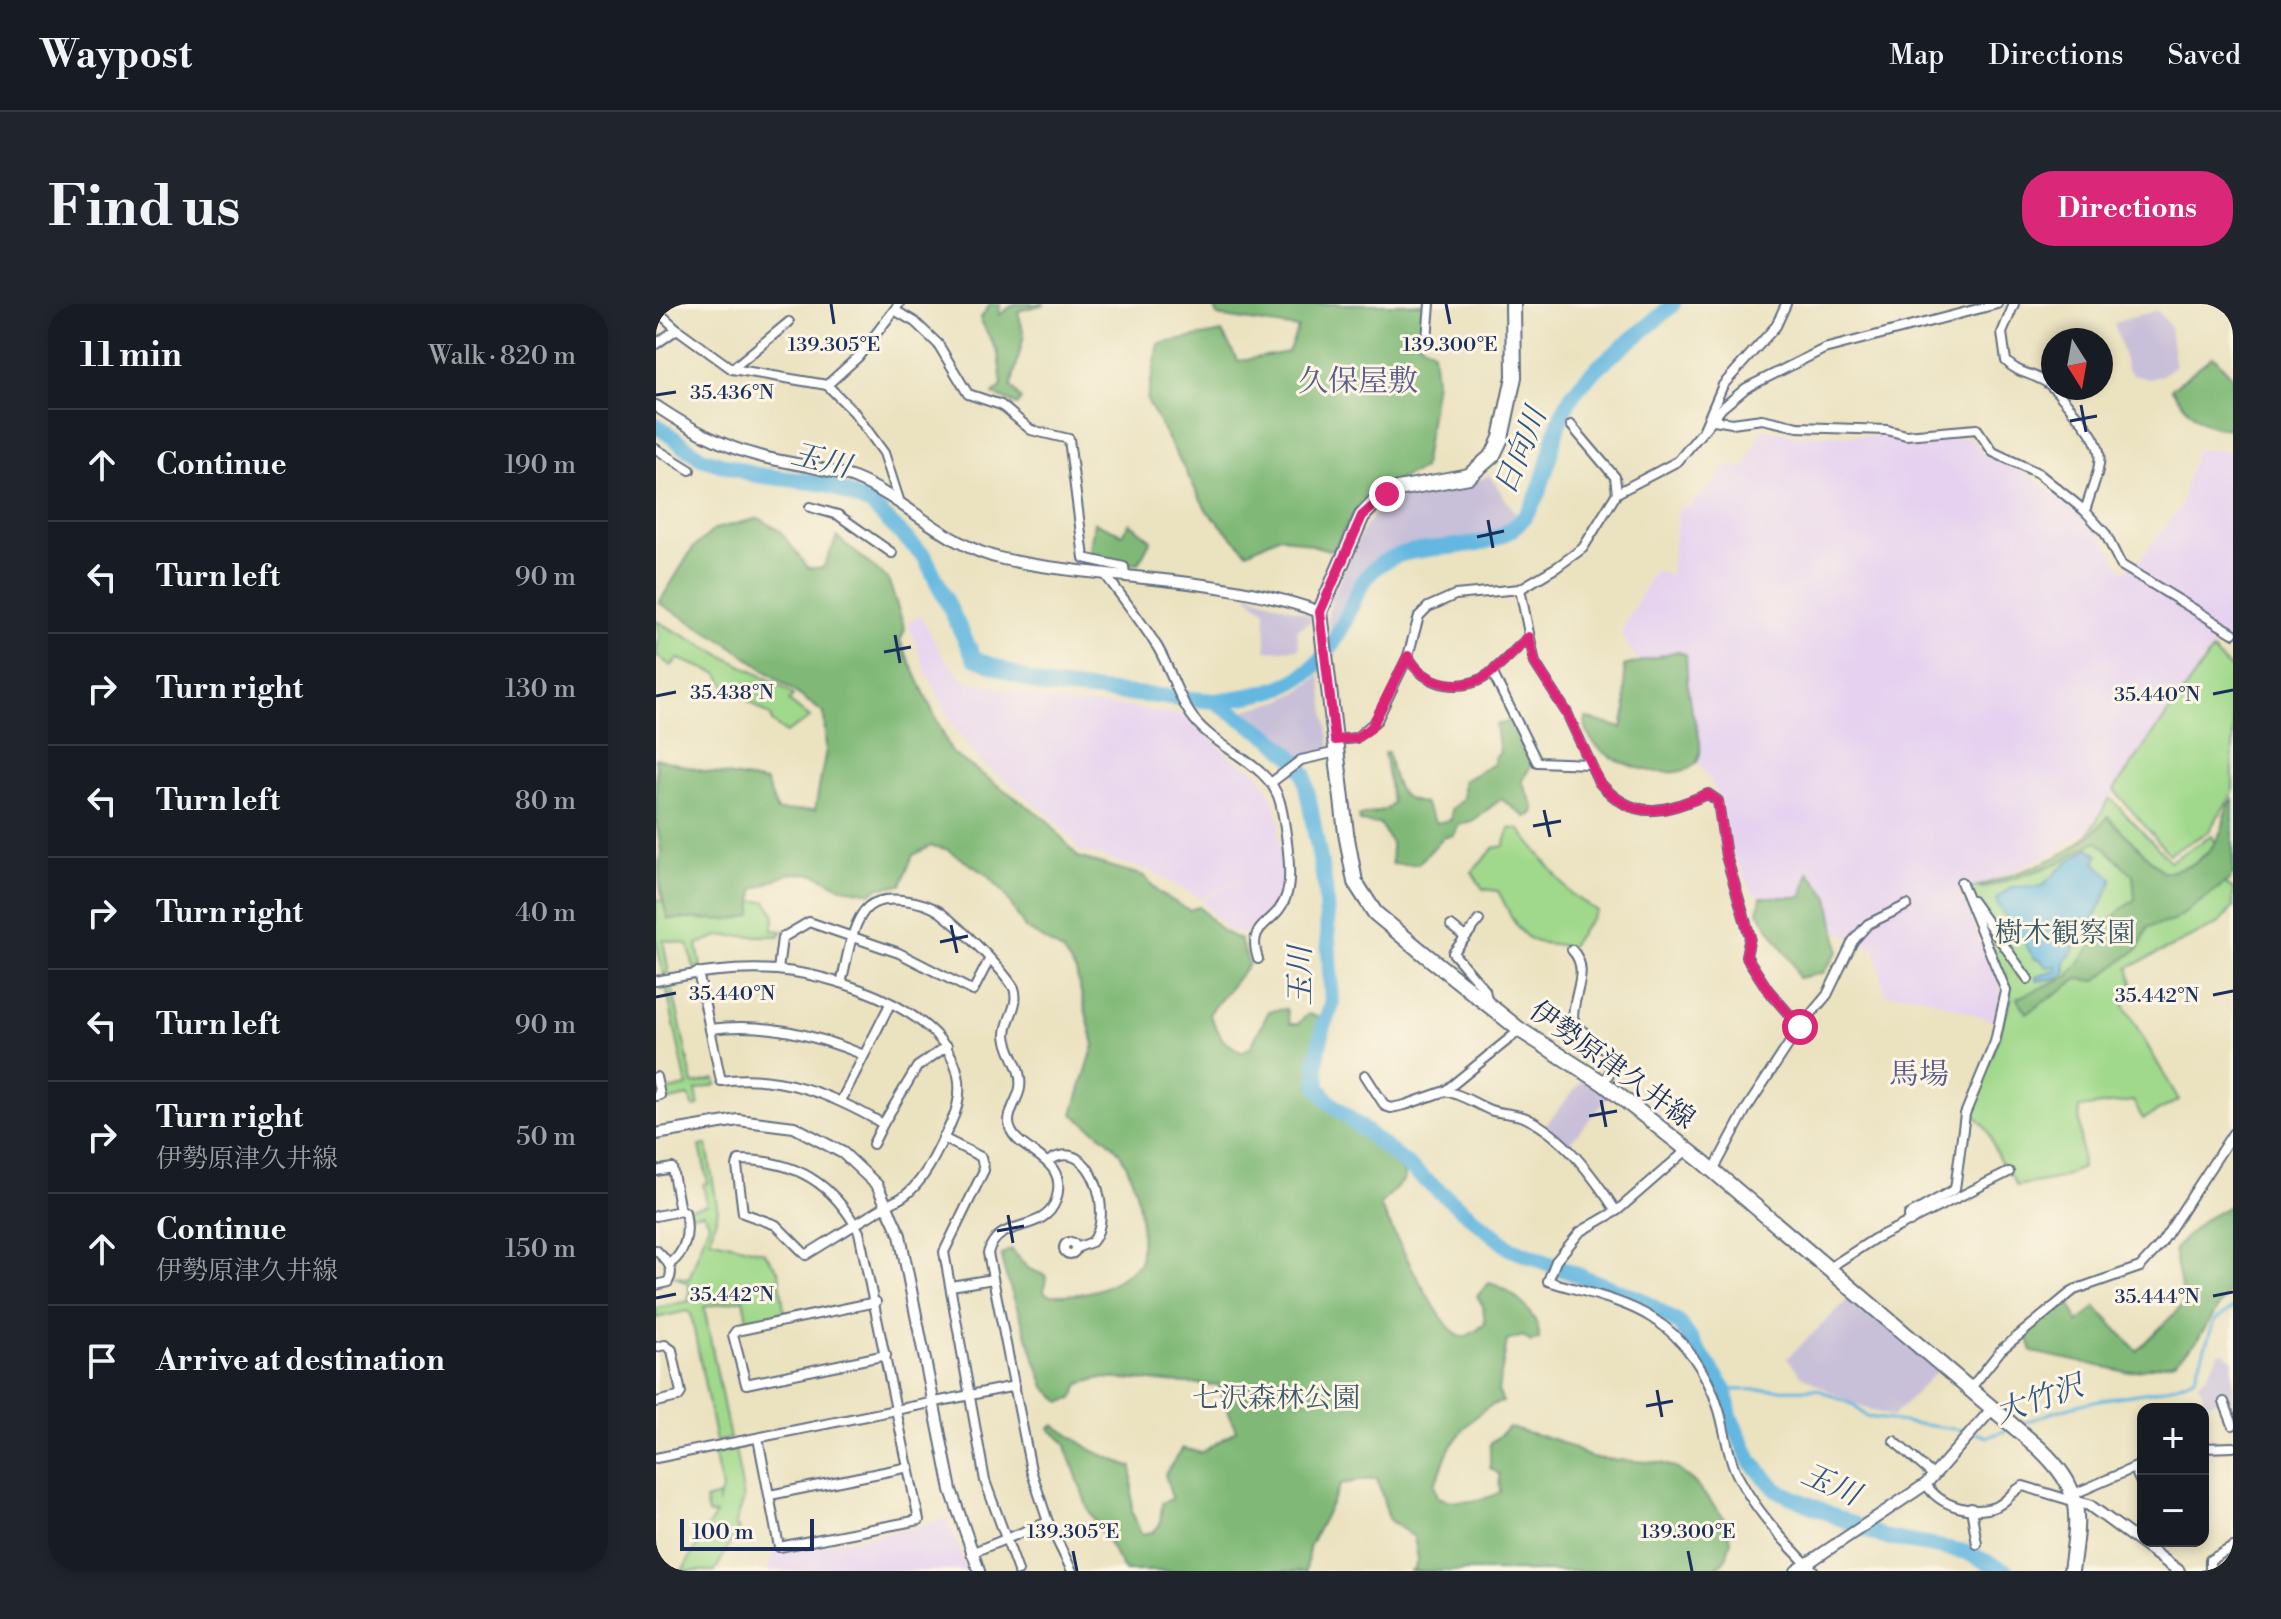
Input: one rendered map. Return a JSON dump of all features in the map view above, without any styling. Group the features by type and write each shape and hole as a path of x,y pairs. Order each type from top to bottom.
{"main road":[{"path":"1320,612 1368,509 1398,489 1469,476 1493,455 1501,438 1514,377 1513,304"},
{"name":"伊勢原津久井線","path":"1320,612 1350,859 1364,900 1375,913 1488,1006 1603,1083 1713,1171 2053,1461 2075,1498"},
{"path":"2071,1571 2078,1524 2075,1498"}],"street":[{"path":"1427,339 1430,304"},
{"path":"1704,433 1707,417 1723,385 1776,326 1786,304"},
{"path":"1273,780 1301,760 1356,738 1371,728 1408,656 1419,616 1438,601 1480,590 1520,589 1583,548 1617,493 1678,461 1746,388 1824,349 1997,304"},
{"path":"2014,304 2002,333 2006,361 2022,374 2050,385 2099,443 2099,463 2085,511"},
{"path":"827,385 858,357 898,307 938,344 968,394 1001,405 1031,430 1069,439 1084,558 1124,567 1125,574"},
{"path":"656,310 732,369 827,385 854,412 884,453 900,507"},
{"path":"732,369 789,322"},
{"path":"656,344 677,329"},
{"path":"656,406 714,440 762,457 851,477 985,554 1245,589 1320,612"},
{"path":"1714,420 1732,423 1762,419 1798,427 1887,430 1906,435 1977,429 1993,452 2038,473 2085,511 2105,533 2121,565 2233,633"},
{"path":"1571,425 1615,477 1617,493"},
{"path":"656,449 690,470"},
{"path":"810,507 838,515 892,553"},
{"path":"1104,572 1158,647 1191,715 1222,746 1273,780 1280,801 1289,878 1279,913 1254,934 1252,942 1258,959"},
{"path":"1520,589 1535,663 1567,713 1590,764 1607,791 1629,807 1668,810 1708,794 1718,801 1726,856 1750,937 1746,956 1768,990 1800,1027"},
{"path":"1408,656 1416,672 1446,686 1478,680 1492,672 1529,637"},
{"path":"1492,672 1537,762 1590,764"},
{"path":"1961,882 2028,979"},
{"path":"1910,1222 1909,1215 1955,1189 1965,1114 1982,1079 2005,1006 2002,978 1975,923 1967,894"},
{"path":"841,983 862,914 874,903 923,904 941,913 989,960 1016,993 1006,1035 1020,1080 1010,1117 1012,1132 1020,1143 1049,1161 1058,1191 1055,1204 1042,1219 1006,1229 994,1239 988,1253 1031,1470 1048,1522 1072,1571"},
{"path":"1713,1171 1745,1111 1800,1027 1816,1012 1843,957 1862,930 1907,905"},
{"path":"1479,920 1455,949 1454,958 1485,990 1488,1006"},
{"path":"778,970 782,938 803,922 899,953 973,991 989,960"},
{"path":"1451,926 1465,937"},
{"path":"1572,950 1581,959 1583,968 1573,1018 1616,1063 1603,1083"},
{"path":"656,981 698,972 778,970 841,983 927,1024 947,1046 959,1083 955,1115 920,1181 903,1198 888,1205 855,1225 806,1255 776,1225 743,1213 737,1166 739,1160 782,1164 809,1175 829,1188 855,1225 866,1250 919,1520 779,1547 758,1438"},
{"path":"698,972 721,1081 763,1079 798,1085 841,1101 883,1124"},
{"path":"841,1101 890,1004"},
{"path":"710,1029 752,1026 799,1032 864,1055"},
{"path":"1365,1075 1385,1106 1391,1108 1445,1091 1520,1030"},
{"path":"873,1144 917,1067 947,1046"},
{"path":"656,1077 660,1095 656,1096"},
{"path":"1445,1091 1469,1096 1488,1109 1524,1117 1541,1127 1592,1174 1616,1211"},
{"path":"656,1134 738,1120 794,1127 824,1140 860,1166 888,1205 900,1235 951,1490 979,1571"},
{"path":"1970,1389 2001,1350 2074,1290 2140,1267 2160,1245 2184,1202 2233,1134"},
{"path":"943,1138 981,1157 984,1170 945,1247 985,1481 1004,1540 1018,1571"},
{"path":"1687,1150 1616,1211 1580,1232 1556,1261 1548,1281 1625,1305 1652,1317 1682,1342 1716,1400 1734,1468 1755,1503 1810,1567"},
{"path":"1049,1161 1065,1155 1078,1158 1088,1165 1103,1221 1092,1242 1076,1248 1072,1242 1061,1243"},
{"path":"656,1171 673,1168 680,1211"},
{"path":"1829,1268 1857,1249 2009,1172"},
{"path":"656,1216 685,1212 689,1232 678,1257 670,1264 668,1282 656,1285"},
{"path":"656,1250 670,1264"},
{"path":"951,1286 993,1279"},
{"path":"876,1302 736,1331 733,1335 746,1384 886,1355"},
{"path":"656,1347 665,1345 672,1350 681,1393 678,1397 656,1402"},
{"path":"656,1458 1015,1386"},
{"path":"2224,1402 2233,1425"},
{"path":"1796,1571 1810,1567 1848,1535 1930,1480 1992,1409"},
{"path":"1894,1441 1930,1480 1940,1501 1971,1508 1999,1505 2023,1486 2075,1498 2179,1571"},
{"path":"2209,1448 2233,1447"},
{"path":"770,1495 909,1467"},
{"path":"2075,1498 2137,1467"},
{"path":"1971,1508 1977,1544"},
{"path":"971,1553 1048,1522"},
{"path":"2211,1569 2233,1547"}],"shaded area":[{"path":"2157,310 2170,326 2175,365 2162,375 2149,379 2133,375 2127,368 2114,323"},
{"path":"1762,428 1793,435 1887,436 1907,443 1971,437 1982,454 2030,475 2062,501 2087,515 2123,571 2136,565 2180,507 2196,449 2233,451 2233,644 2216,642 2095,822 2059,851 1956,896 1968,904 1972,922 1997,975 2001,994 1993,1021 1918,995 1885,994 1875,948 1753,893 1733,853 1721,800 1621,633 1654,570 1670,575 1679,508 1689,506 1708,490 1727,465 1745,469"},
{"path":"1489,475 1516,514 1507,524 1486,537 1402,552 1381,560 1359,585 1339,632 1330,637 1328,615 1333,596 1365,526 1383,504 1412,494 1458,491"},
{"path":"1245,593 1309,615 1311,621 1297,630 1299,649 1266,651 1265,611"},
{"path":"921,615 940,652 963,679 1058,703 1120,706 1184,716 1234,760 1258,772 1272,796 1280,823 1277,845 1280,837 1283,898 1276,914 1243,934 1224,928 1202,901 1251,875 1201,899 1149,870 1080,851 1054,819 981,762 955,728 926,672 908,622"},
{"path":"1320,675 1330,748 1297,760 1283,744 1241,715 1242,711 1280,701 1302,690"},
{"path":"1585,1077 1610,1095 1566,1147 1544,1127"},
{"path":"1852,1296 1938,1370 1892,1417 1853,1404 1802,1376 1787,1358"},
{"path":"2224,1352 2233,1360 2233,1416 2223,1399 2208,1403 2198,1383 2207,1375 2219,1353"},
{"path":"947,1518 967,1571 767,1571 774,1553 921,1527"}],"green space":[{"path":"990,304 1000,304 999,315 1015,304 1045,304 1018,311 1024,335 1011,387 1021,399 1017,405 993,394 1002,386 998,353 980,319"},
{"path":"1214,304 1424,304 1420,343 1433,351 1436,381 1423,469 1377,490 1367,498 1351,518 1333,551 1280,536 1247,552 1207,511 1147,400 1159,344 1222,332 1238,361 1288,352 1298,328 1218,316"},
{"path":"2213,356 2233,378 2233,428 2213,426 2197,418 2171,389"},
{"name":"七沢森林公園","path":"759,518 780,531 808,568 823,568 837,537 888,579 905,629 900,641 952,753 1047,820 1078,857 1144,876 1159,893 1189,910 1199,907 1222,931 1240,940 1249,964 1209,1014 1223,1040 1241,1052 1250,1048 1269,1011 1286,1009 1290,1024 1298,1024 1308,1014 1319,1017 1310,1086 1402,1170 1405,1179 1380,1205 1431,1301 1454,1332 1463,1337 1485,1324 1483,1306 1477,1296 1489,1283 1506,1290 1530,1312 1539,1339 1531,1342 1523,1336 1507,1341 1498,1391 1503,1402 1480,1413 1450,1448 1434,1484 1438,1497 1470,1501 1500,1492 1499,1474 1490,1468 1490,1444 1509,1427 1556,1440 1592,1458 1662,1463 1676,1468 1694,1482 1725,1519 1731,1541 1726,1558 1715,1571 1409,1571 1414,1569 1418,1559 1414,1537 1389,1520 1377,1478 1341,1484 1309,1547 1306,1571 1125,1571 1088,1509 1065,1443 1049,1428 1054,1425 1093,1451 1132,1467 1132,1512 1141,1534 1153,1532 1160,1525 1162,1503 1172,1499 1165,1474 1183,1448 1201,1453 1236,1430 1218,1385 1101,1378 1079,1384 1073,1399 1061,1402 1045,1387 1001,1255 1011,1249 1029,1269 1046,1276 1044,1292 1063,1295 1098,1290 1119,1280 1140,1263 1141,1250 1139,1207 1127,1166 1111,1143 1073,1114 1094,1045 1076,972 1062,951 1025,928 1004,893 987,875 946,849 931,846 913,855 901,885 879,887 872,893 842,888 815,874 791,873 754,889 752,914 745,917 668,919 659,876 661,851 656,821 656,758 703,771 766,782 777,811 815,810 826,750 824,713 730,645 659,603 693,548 715,529"},
{"path":"1094,522 1122,534 1130,523 1151,540 1138,564 1088,563"},
{"path":"656,621 781,686 793,695 789,701 810,718 786,733 772,722 771,716 725,685 719,674 678,659 671,666 656,655 659,635"},
{"path":"1677,651 1686,655 1689,698 1700,746 1698,760 1688,769 1653,771 1614,758 1598,747 1588,733 1586,718 1622,728 1626,709 1624,666"},
{"path":"2212,651 2233,671 2233,793 2208,832 2169,854 2114,790"},
{"path":"1512,721 1532,764 1522,781 1534,807 1533,814 1526,817 1501,799 1474,820 1459,825 1454,835 1443,838 1418,864 1392,864 1391,843 1380,824 1360,822 1359,816 1387,809 1392,803 1384,752 1388,752 1394,779 1401,793 1406,798 1424,803 1436,823 1451,820 1451,809 1463,799 1463,781 1494,764 1494,758 1500,753 1496,725"},
{"name":"樹木観察園","path":"2110,798 2170,861 2212,836 2225,860 2212,875 2233,889 2233,908 2218,924 2128,968 2134,990 2124,1005 2179,1100 2143,1119 2133,1101 2079,1108 2082,1168 2060,1178 2016,1186 1997,1156 1988,1132 1971,1113 2011,1000 2006,975 1979,925 1970,889 2061,855 2086,836"},
{"path":"2233,799 2233,874 2229,880 2174,921 2148,927 2139,948 2095,981 2078,979 2027,1013 2017,998 2069,976 2115,915 2135,899 2133,875 2097,841 2054,865 1980,887 2065,852 2095,831 2108,817 2163,872 2192,865 2206,854 2217,839"},
{"path":"1510,828 1520,830 1570,893 1597,911 1569,948 1530,939 1514,921 1498,891 1483,889 1472,872 1494,848 1504,846"},
{"path":"1809,872 1829,898 1839,950 1823,973 1798,978 1793,964 1758,912 1761,897 1802,897"},
{"path":"656,895 657,900 670,901 766,901 775,915 772,930 783,931 779,936 719,936 697,944 701,967 694,968 688,944 663,940 669,973 663,974 656,940"},
{"path":"666,986 672,986 693,1084 715,1079 716,1085 696,1090 699,1106 694,1107 688,1096 666,1101 663,1091 687,1086"},
{"path":"707,1145 718,1211 710,1239 764,1252 779,1272 785,1318 748,1324 743,1299 704,1307 730,1439 716,1442 691,1314 687,1311 656,1318 656,1308 689,1301 689,1284 674,1276 689,1279 709,1223 704,1213 690,1215 689,1209 707,1205 703,1184 708,1183 700,1146"},
{"path":"2233,1204 2233,1284 2196,1342 2175,1362 2127,1372 2032,1352 2027,1334 2069,1300 2078,1323 2096,1307 2137,1351 2184,1304 2174,1249 2202,1221"},
{"path":"735,1449 744,1499 735,1526 739,1528 715,1571 682,1571 716,1514 708,1514 705,1500 718,1496 718,1505 722,1489 714,1453"}],"water":[{"path":"2089,848 2098,855 2095,863 2112,878 2112,882 2094,920 2065,962 2066,973 2058,978 2037,981 2036,977 2056,971 2056,966 2046,967 2040,959 2035,959 1997,904 1997,898 2011,887 2042,886 2067,862"}],"waterway":[{"name":"日向川","path":"1215,701 1279,688 1310,670 1336,639 1360,588 1379,565 1412,552 1486,541 1517,525 1537,496 1558,425 1574,393 1596,369 1673,304"},
{"name":"玉川","path":"656,425 701,458 756,475 827,484 872,505 925,557 974,658 1043,686 1215,701 1273,739 1294,759 1304,774 1325,886 1332,1005 1323,1027 1316,1063 1318,1087 1329,1102 1511,1249 1642,1300 1680,1324 1725,1390 1730,1417 1751,1462 1778,1491 1883,1537 1966,1552 2006,1571"},
{"name":"大竹沢","path":"2021,1424 2077,1405 2164,1389 2195,1377 2214,1321 2233,1308"},
{"name":"大竹沢","path":"1725,1390 1817,1389 1853,1405 1867,1417 1969,1431"},
{"name":"大竹沢","path":"1976,1433 1988,1437 2010,1429"}],"district":[{"name":"久保屋敷","path":"1358,381"},
{"name":"馬場","path":"1919,1074"}],"route":[{"path":"1387,494 1362,516 1320,612 1335,740 1356,738 1371,728 1408,656 1416,672 1446,686 1478,680 1492,672 1529,637 1535,663 1567,713 1599,782 1618,801 1629,807 1651,811 1668,810 1708,794 1718,801 1726,856 1750,937 1745,948 1746,956 1768,990 1800,1027"}]}
